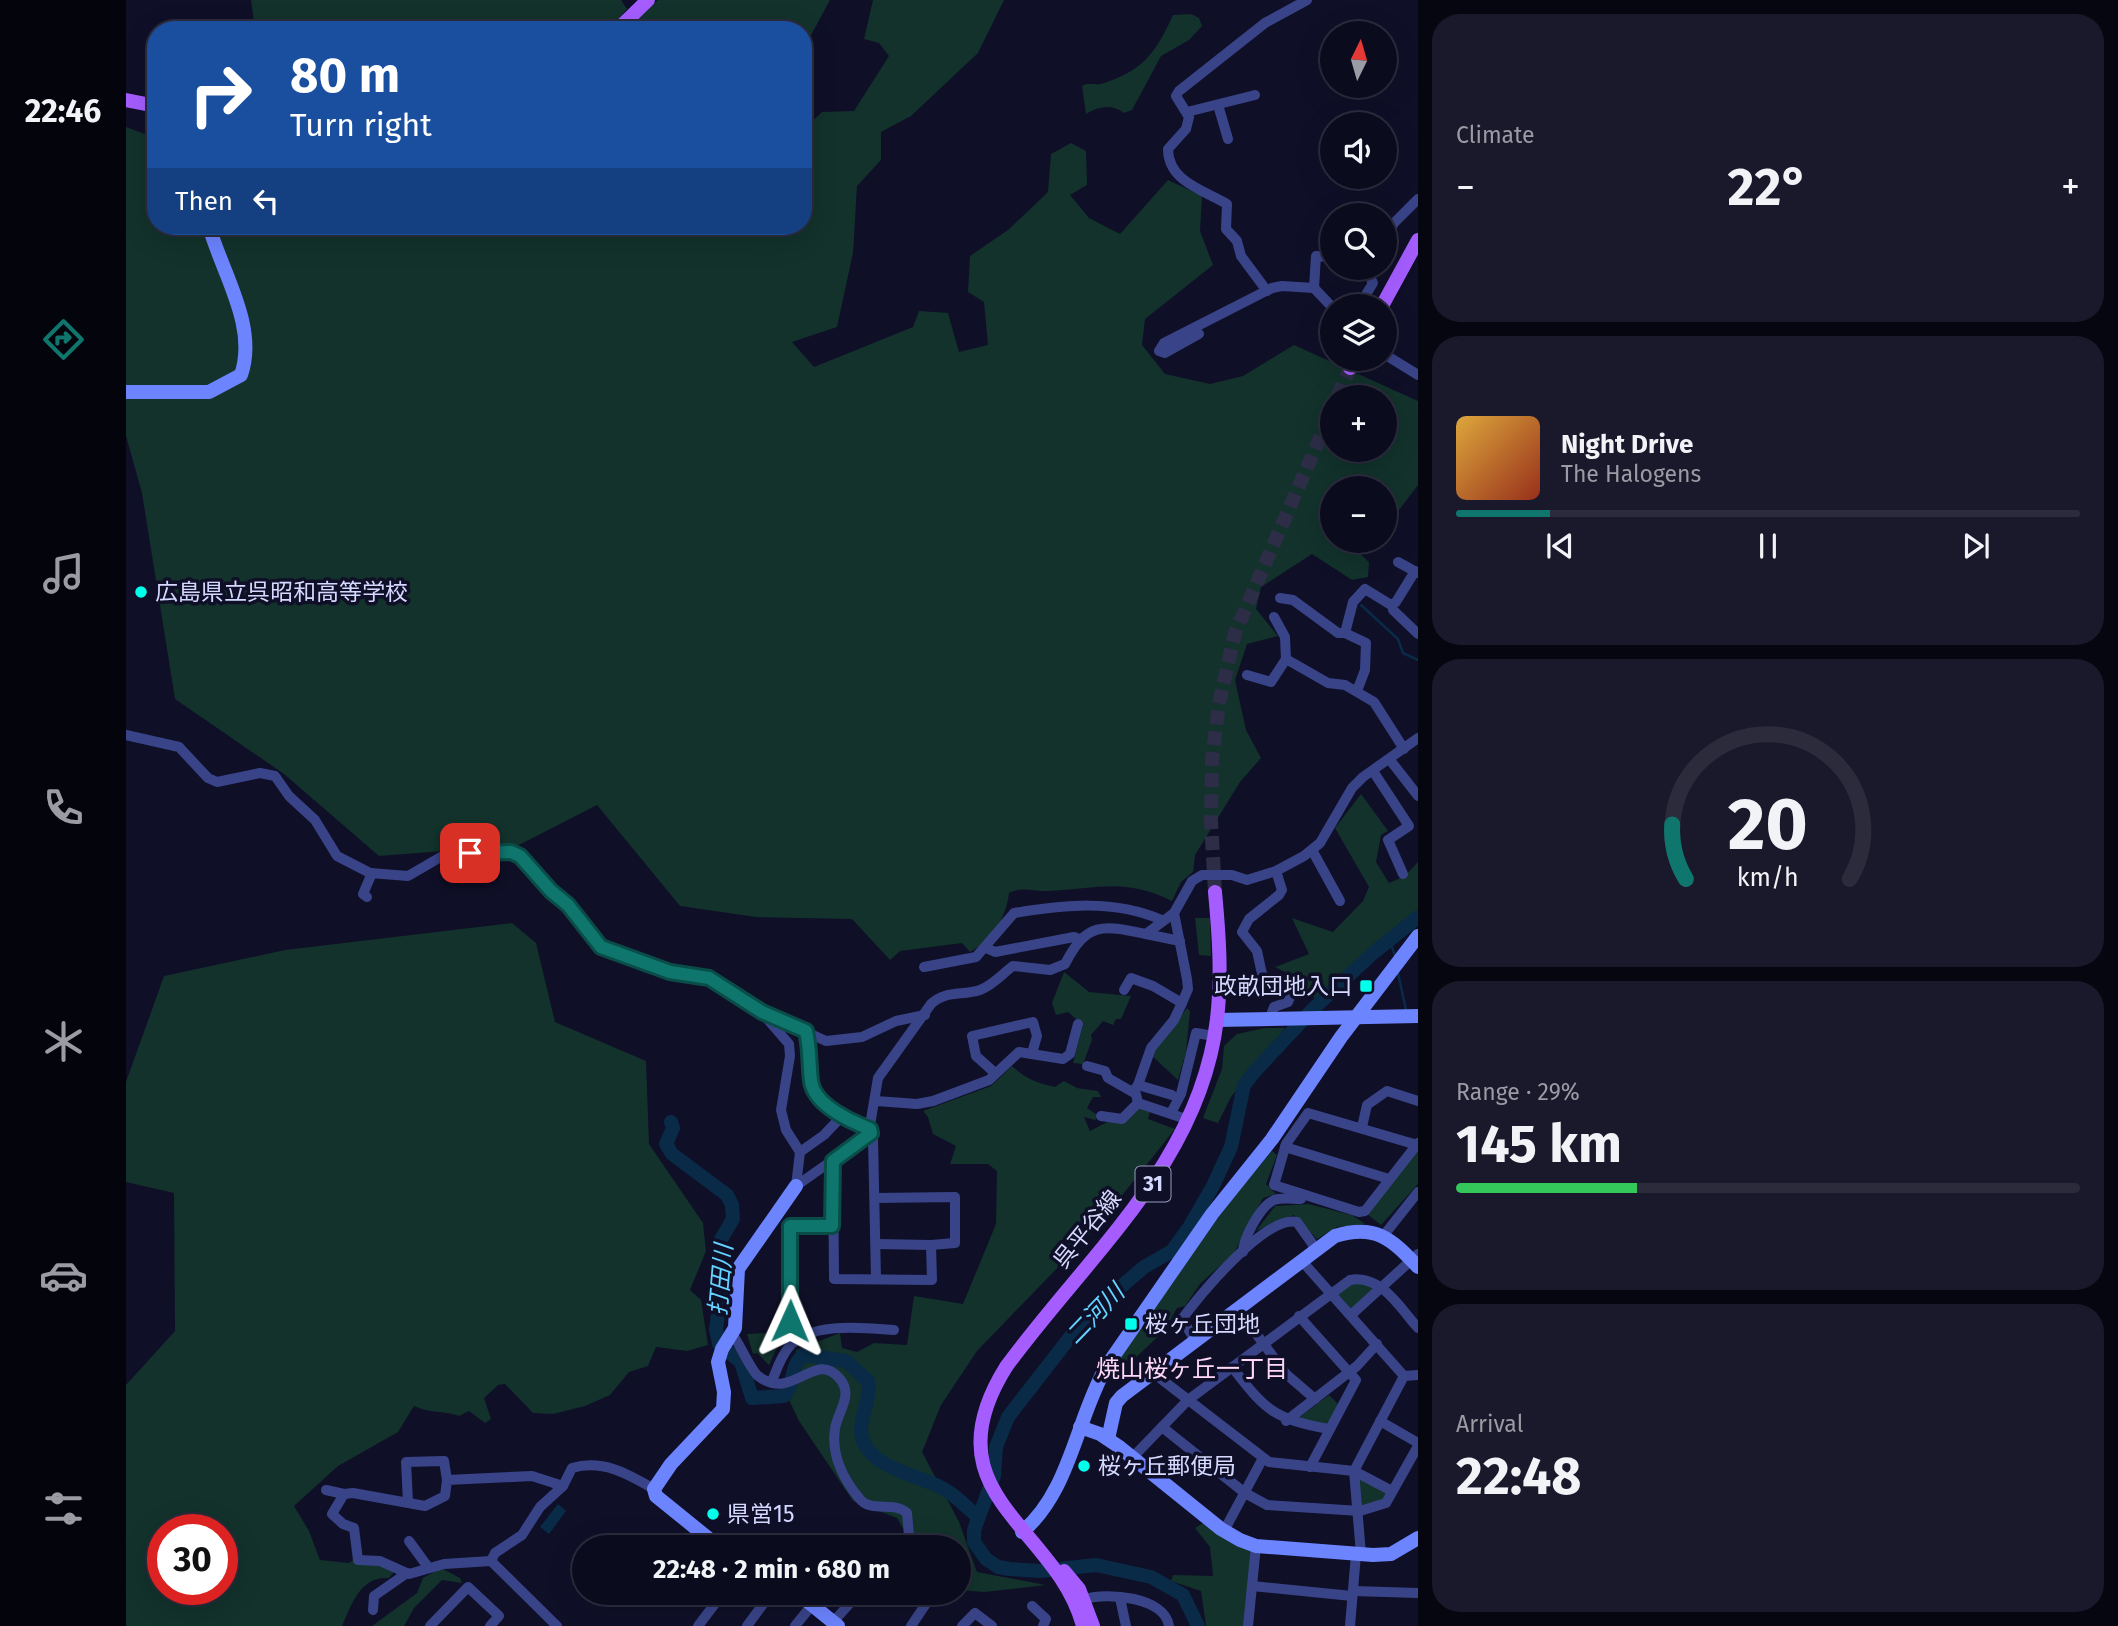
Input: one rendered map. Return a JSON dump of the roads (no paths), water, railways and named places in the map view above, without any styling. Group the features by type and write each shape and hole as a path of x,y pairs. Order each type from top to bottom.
{"main road":[{"path":"626,21 648,0"},
{"path":"126,100 147,104"},
{"path":"1388,294 1418,240"},
{"name":"呉平谷線","path":"1093,1626 1077,1592 1042,1550 1003,1510 984,1468 981,1433 988,1400 1006,1367 1147,1193 1170,1159 1189,1120 1217,1020 1220,948 1215,892"},
{"name":"呉平谷線","path":"1077,1592 1083,1626"}],"street":[{"path":"1267,291 1241,256 1237,241 1226,229 1227,204 1174,174 1168,163 1168,149 1186,129 1187,112 1176,96 1180,91 1265,23 1307,0"},
{"path":"1187,112 1255,95"},
{"path":"1218,105 1228,139"},
{"path":"1397,220 1418,199"},
{"path":"126,393 209,392 225,386 241,375 247,357 243,324 212,235"},
{"path":"1314,288 1316,256 1320,256"},
{"path":"1371,280 1380,294"},
{"path":"1367,294 1373,284"},
{"path":"1199,334 1165,353 1159,351 1164,343 1267,291 1282,286 1314,288 1320,294"},
{"path":"1397,362 1418,375"},
{"path":"1345,633 1353,602 1365,589 1391,605 1396,602 1416,572 1398,562"},
{"path":"1280,598 1293,600 1338,633 1345,633 1366,643 1366,670 1357,691"},
{"path":"1393,610 1418,634"},
{"path":"1247,675 1271,682 1286,659 1284,637 1274,617"},
{"path":"1286,659 1328,683 1357,691 1374,702 1404,749"},
{"path":"126,735 179,747 208,778 217,782 260,773 275,776 289,796 315,820 337,856 372,873 408,876 446,854 511,852 520,856 551,891 568,905 601,947 670,972 709,978 762,1012 825,1041 852,1040 896,1021 925,1015"},
{"path":"1146,934 1174,913 1192,881 1202,875 1232,875 1247,880 1276,871 1312,850 1322,839 1352,789 1418,738"},
{"path":"1390,760 1418,796"},
{"path":"1373,771 1409,826 1388,840 1403,874"},
{"path":"1312,850 1340,901"},
{"path":"1275,1019 1274,1007 1288,1002 1292,993 1290,987 1271,982 1262,974 1258,951 1242,932 1248,919 1282,890 1276,871"},
{"path":"367,897 363,894 372,873"},
{"path":"924,967 968,960 986,948 1003,922 1014,913 1098,904 1124,906 1162,920"},
{"path":"1138,1103 1136,1089 1151,1048 1182,1008 1188,989 1174,913"},
{"path":"877,1279 870,1131 876,1101 875,1090 880,1073 941,994 975,991 989,986 1013,966 1050,970 1065,964 1079,939 1107,926 1180,941"},
{"path":"1023,1532 1051,1500 1106,1367 1212,1214 1272,1139 1357,1016 1418,936"},
{"path":"986,948 995,951 1073,937 1079,939"},
{"path":"1124,990 1131,978 1153,986 1182,1003"},
{"path":"762,1012 789,1044 790,1056 781,1110 786,1130 800,1152 796,1186"},
{"path":"1217,1020 1357,1016 1414,1018"},
{"path":"995,1073 976,1056 972,1036 1033,1022 1037,1036 1032,1053"},
{"path":"876,1101 917,1104 933,1101 989,1080 1019,1052 1063,1059 1070,1054 1078,1024"},
{"path":"806,1031 810,1046 811,1084 816,1093 842,1116 870,1131"},
{"path":"1171,1113 1181,1094 1196,1033 1214,1036"},
{"path":"1087,1066 1105,1071 1108,1078 1136,1089 1172,1095"},
{"path":"1362,1127 1367,1105 1387,1091 1418,1101"},
{"path":"1138,1103 1189,1120"},
{"path":"1101,1116 1122,1119 1138,1103"},
{"path":"1308,1113 1362,1127 1417,1144 1365,1211 1359,1212 1305,1198 1274,1185 1285,1147 1308,1113"},
{"path":"800,1152 824,1135 842,1116"},
{"path":"654,1489 684,1450 723,1409 724,1392 718,1362 727,1343 738,1269 796,1186 870,1131"},
{"path":"1285,1147 1389,1179"},
{"path":"833,1161 834,1279 932,1280 931,1245"},
{"path":"1384,1236 1418,1192"},
{"path":"875,1198 955,1197 955,1243 876,1244"},
{"path":"1243,1252 1243,1244 1267,1205 1274,1200 1305,1198"},
{"path":"1195,1340 1182,1319 1210,1281 1277,1226 1293,1221 1316,1249"},
{"path":"794,1342 790,1331 790,1226 832,1226"},
{"path":"1108,1439 1116,1403 1152,1372 1301,1260 1335,1236 1351,1231 1384,1236 1416,1261 1351,1315"},
{"path":"1301,1260 1404,1376"},
{"path":"1132,1458 1188,1400 1331,1293 1357,1279 1373,1281 1382,1288 1418,1328"},
{"path":"1237,1308 1286,1374 1315,1399"},
{"path":"1299,1316 1356,1380 1310,1467"},
{"path":"772,1381 779,1362 794,1342 824,1330 850,1326 894,1330"},
{"path":"727,1343 757,1376 772,1381 792,1382 815,1368 824,1368 839,1378 846,1395 834,1432 839,1466 862,1501 876,1507 904,1510 909,1519 908,1535"},
{"path":"1286,1421 1350,1372 1377,1344"},
{"path":"1232,1367 1256,1398 1286,1421 1329,1429"},
{"path":"1152,1372 1263,1458 1278,1465 1354,1471 1392,1491"},
{"path":"1404,1376 1418,1375"},
{"path":"1350,1626 1359,1554 1354,1471 1404,1376"},
{"path":"1162,1427 1245,1493 1267,1505 1357,1511 1386,1503 1418,1444 1380,1421"},
{"path":"1080,1427 1108,1439 1224,1531 1256,1546 1391,1554 1416,1542"},
{"path":"1224,1531 1263,1458"},
{"path":"326,1490 425,1506 445,1496 447,1480 444,1461 406,1462 408,1502"},
{"path":"491,1561 495,1553 522,1535 547,1497 562,1486 572,1468 584,1464 626,1472 654,1489 656,1496 704,1535"},
{"path":"447,1480 532,1476 562,1486"},
{"path":"344,1494 329,1512 343,1524 354,1528 358,1560 380,1562 407,1573"},
{"path":"409,1541 428,1567"},
{"path":"1248,1626 1256,1546"},
{"path":"373,1610 374,1596 407,1573 428,1567 491,1561"},
{"path":"491,1561 557,1626"},
{"path":"1252,1586 1353,1594 1418,1593"},
{"path":"430,1626 468,1587 499,1616 490,1626"},
{"path":"1077,1592 1120,1598 1158,1608 1166,1614 1168,1626"},
{"path":"1120,1598 1126,1626"},
{"path":"698,1626 714,1605"},
{"path":"747,1626 762,1605"},
{"path":"795,1626 812,1605 836,1624 849,1605"},
{"path":"913,1625 926,1605"},
{"path":"1032,1606 1046,1619 1043,1626"},
{"path":"962,1626 975,1613 992,1626"}],"water":[{"path":"558,1504 566,1511 549,1534 540,1527"}],"waterway":[{"path":"1361,605 1398,639 1403,653 1418,660"},
{"name":"二河川","path":"1198,1626 1183,1595 1151,1577 1096,1565 1040,1571 1009,1569 998,1567 986,1559 974,1542 974,1530 994,1476 996,1447 1008,1417 1085,1318 1144,1267 1172,1251 1190,1226 1231,1147 1244,1085 1313,1009 1372,954 1418,917"},
{"path":"1390,942 1396,958"},
{"path":"1398,973 1406,1010"},
{"name":"打田川","path":"671,1122 673,1128 666,1144 672,1154 727,1195 732,1205 733,1219 720,1241 724,1273 716,1329 719,1344 741,1362 752,1398 784,1396 790,1386 796,1364 803,1355 846,1361 868,1381 861,1429 863,1442 870,1452 891,1467 955,1496 978,1517"}],"tunnel":[{"path":"1342,385 1349,371"},
{"path":"1215,892 1211,821 1212,759 1219,704 1235,633 1320,438"}],"place":[{"name":"広島県立呉昭和高等学校","path":"141,592"},
{"name":"政畝団地入口","path":"1366,986"},
{"name":"桜ヶ丘団地","path":"1131,1324"},
{"name":"桜ヶ丘郵便局","path":"1084,1466"},
{"name":"県営15","path":"713,1514"}],"district":[{"name":"焼山桜ヶ丘一丁目","path":"1192,1369"}]}
